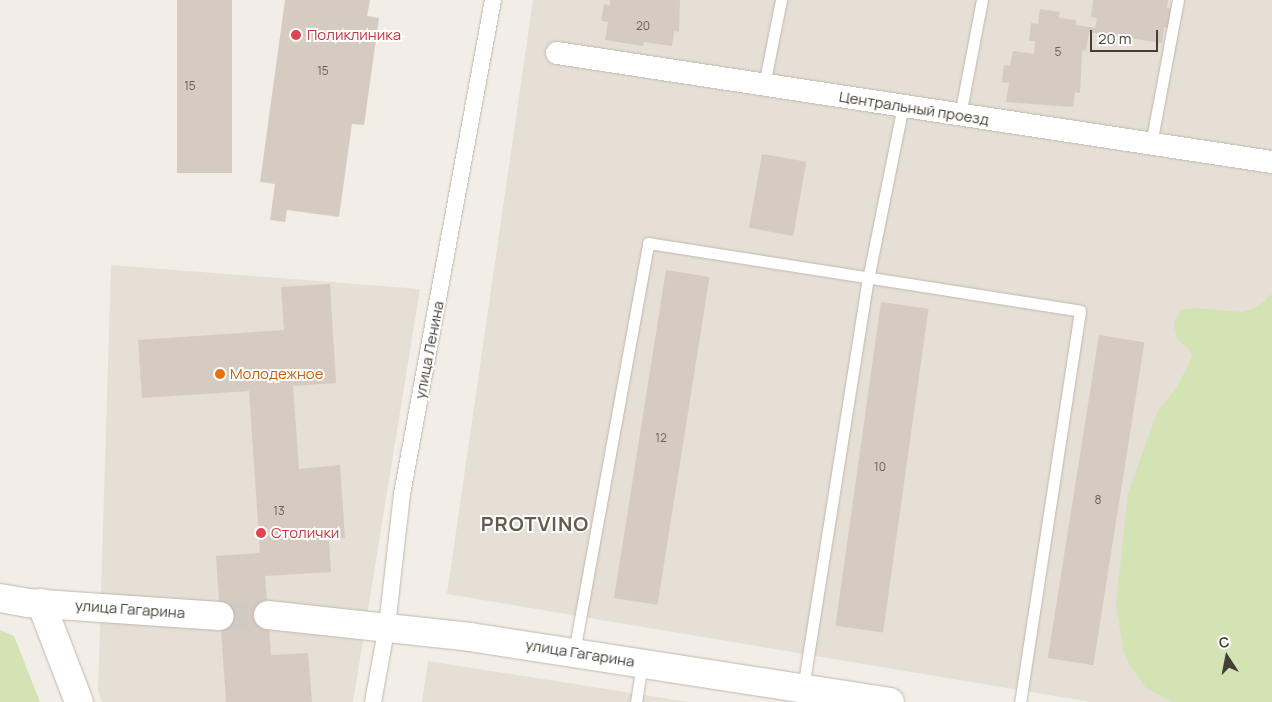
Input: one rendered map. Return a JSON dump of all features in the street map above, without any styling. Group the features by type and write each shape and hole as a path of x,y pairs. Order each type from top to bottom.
{"street":[{"name":"улица Ленина","path":"373,702 387,626 402,494 493,0"},
{"name":"Центральный проезд","path":"557,53 1272,162"},
{"name":"улица Гагарина","path":"0,598 41,603 220,616"},
{"path":"41,603 79,702"},
{"name":"улица Гагарина","path":"268,615 387,626 574,652 890,702"}],"lane":[{"path":"764,85 781,0"},
{"path":"960,115 982,0"},
{"path":"1151,144 1178,0"},
{"path":"803,688 868,279 903,106"},
{"path":"574,652 648,243 1080,311 1020,702"},
{"path":"636,702 642,663"}],"shaded area":[{"path":"533,0 1272,0 1272,702 1090,702 447,594"},
{"path":"111,265 420,289 353,702 102,702 98,691"},
{"path":"428,661 688,702 422,702"}],"green space":[{"path":"1272,294 1272,702 1172,702 1146,688 1129,664 1123,649 1116,604 1128,494 1157,412 1177,387 1192,357 1189,349 1177,339 1174,324 1180,310 1195,308 1242,312 1256,308"},
{"path":"0,630 14,636 40,702 0,702"}],"building":[{"path":"177,0 232,0 232,173 177,173"},
{"path":"285,0 370,0 367,16 379,18 364,125 352,124 339,217 287,210 285,222 270,220 275,184 260,182"},
{"path":"610,0 680,0 679,32 674,31 672,46 644,42 643,46 605,40 608,22 601,21 604,4 610,5"},
{"path":"1093,0 1168,0 1167,8 1172,9 1169,28 1164,27 1162,43 1089,32 1086,51 1082,50 1080,93 1075,92 1073,107 1006,102 1009,83 1002,82 1004,65 1010,66 1013,51 1034,54 1035,41 1029,41 1031,23 1038,24 1040,9 1060,12 1059,18 1076,20 1076,25 1095,28 1097,18 1091,17"},
{"path":"762,154 806,162 793,236 749,228"},
{"path":"666,270 709,277 658,605 614,598"},
{"path":"330,284 336,383 293,386 299,469 340,465 345,538 329,540 331,572 265,576 271,655 308,653 312,702 226,702 216,556 260,553 249,391 142,398 138,340 284,330 281,287"},
{"path":"881,302 929,309 883,632 835,626"},
{"path":"1099,335 1144,342 1093,665 1048,658"}],"tunnel":[{"path":"220,616 268,615"}],"place":[{"name":"Поликлиника","path":"296,35"},
{"name":"Молодежное","path":"220,374"},
{"name":"Столички","path":"261,533"}],"district":[{"name":"PROTVINO","path":"535,523"}]}
